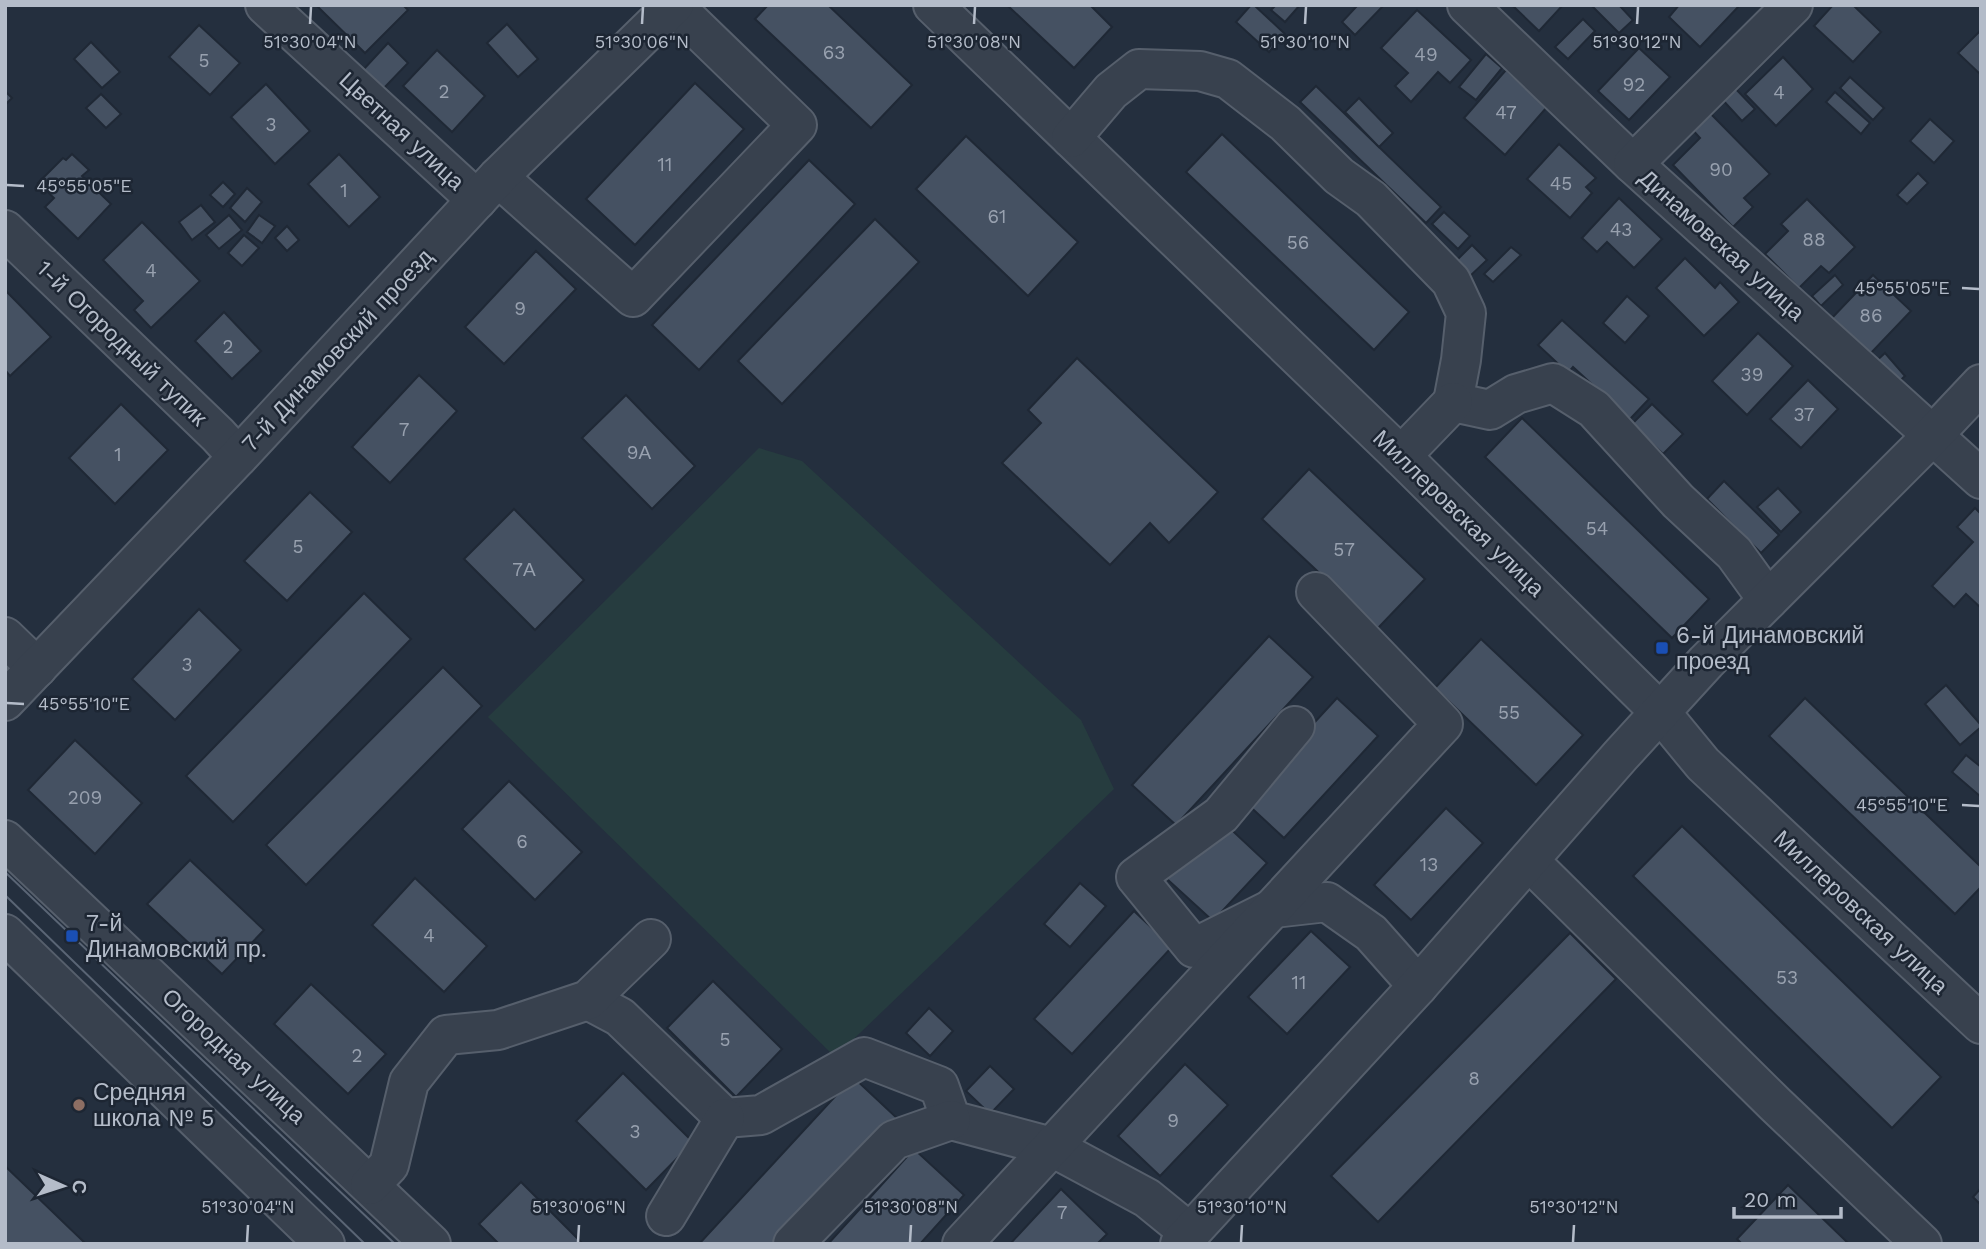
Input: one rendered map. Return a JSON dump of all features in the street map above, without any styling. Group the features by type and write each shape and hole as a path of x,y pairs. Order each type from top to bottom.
{"street":[{"name":"Цветная улица","path":"265,5 487,189 633,297 797,124 674,5"},
{"name":"7-й Динамовский проезд","path":"5,701 238,457 487,189 674,5"},
{"name":"Миллеровская улица","path":"933,5 1401,456 1661,712 1703,764 1981,1024"},
{"name":"Динамовская улица","path":"1468,5 1633,164 1981,479"},
{"path":"1633,164 1793,5"},
{"path":"1071,138 1111,92 1139,69 1200,71 1228,79 1285,122 1339,176 1371,198 1451,281 1466,313 1453,402 1401,456"},
{"name":"1-й Огородный тупик","path":"5,230 238,457"},
{"path":"1453,402 1490,410 1516,394 1553,383 1594,409 1678,501 1734,553 1768,600"},
{"path":"793,1244 894,1140 951,1120 1052,1147 1147,1198 1185,1239 1418,986 1706,662 1933,436 1981,384"},
{"path":"962,1244 1443,724 1316,592"},
{"path":"5,637 37,668"},
{"path":"1295,726 1221,815 1136,877 1194,948 1275,908 1327,902 1371,933 1418,986"},
{"name":"Огородная улица","path":"5,840 431,1244"},
{"path":"1529,861 1775,1104 1922,1244"},
{"path":"5,934 325,1244"},
{"path":"370,1185 389,1166 409,1082 446,1035 498,1030 587,1000 651,939"},
{"path":"587,1000 620,1017 725,1118 761,1115 864,1057 939,1086 951,1120"},
{"path":"666,1216 725,1118"}],"green space":[{"path":"759,448 802,461 1081,720 1114,789 835,1057 488,717"}],"building":[{"path":"316,5 403,5 408,10 365,53"},
{"path":"768,5 828,5 912,85 871,128 755,19"},
{"path":"1007,5 1090,5 1112,27 1074,68"},
{"path":"1251,5 1285,34 1269,52 1236,22"},
{"path":"1276,5 1300,5 1285,22 1271,10"},
{"path":"1354,5 1384,5 1355,35 1342,22 1356,7"},
{"path":"1512,5 1563,5 1539,31"},
{"path":"1591,5 1619,5 1633,20 1619,33"},
{"path":"1679,5 1740,5 1700,47 1669,17"},
{"path":"1833,5 1853,5 1881,32 1853,62 1814,26"},
{"path":"1417,10 1471,60 1450,83 1438,72 1411,102 1395,86 1408,73 1381,48"},
{"path":"1583,19 1595,31 1568,59 1555,47"},
{"path":"507,24 538,59 518,77 487,43"},
{"path":"199,25 240,63 210,95 169,57"},
{"path":"1981,30 1981,75 1958,53"},
{"path":"91,42 120,72 102,88 74,59"},
{"path":"388,43 408,63 383,89 363,70"},
{"path":"1639,48 1670,77 1629,120 1598,91"},
{"path":"437,50 485,96 452,132 403,86"},
{"path":"1486,54 1502,68 1476,100 1459,87"},
{"path":"1783,57 1813,89 1776,126 1745,94"},
{"path":"1506,70 1547,107 1505,155 1464,118"},
{"path":"1850,77 1884,108 1873,120 1840,88"},
{"path":"695,83 744,129 635,245 586,199"},
{"path":"266,84 310,131 275,164 231,117"},
{"path":"1732,85 1755,109 1742,121 1720,97"},
{"path":"1316,86 1441,207 1426,223 1300,102"},
{"path":"5,91 12,98 5,105"},
{"path":"1835,92 1870,123 1861,134 1826,102"},
{"path":"101,94 121,114 106,128 86,108"},
{"path":"1359,98 1393,133 1379,147 1345,112"},
{"path":"1707,110 1770,174 1744,198 1753,207 1733,227 1673,165 1700,138 1690,127"},
{"path":"1930,119 1954,141 1934,163 1910,141"},
{"path":"1222,134 1409,312 1374,350 1186,172"},
{"path":"966,136 1078,242 1028,296 916,189"},
{"path":"1559,144 1596,178 1586,187 1592,193 1570,218 1527,179"},
{"path":"72,154 89,170 82,176 111,204 78,239 45,207 54,198 38,183 63,158 66,160"},
{"path":"339,154 380,197 349,227 308,184"},
{"path":"809,160 855,204 699,370 652,325"},
{"path":"1918,173 1928,183 1907,204 1897,195"},
{"path":"223,182 235,194 223,207 210,195"},
{"path":"247,188 262,202 245,222 230,208"},
{"path":"1619,198 1662,239 1634,268 1607,242 1597,252 1582,238"},
{"path":"1807,199 1855,247 1829,273 1821,266 1799,288 1765,254 1788,231 1781,224"},
{"path":"201,205 215,222 192,240 179,222"},
{"path":"1444,212 1470,236 1458,249 1432,224"},
{"path":"229,215 242,230 219,249 206,235"},
{"path":"259,215 275,226 262,243 247,232"},
{"path":"875,219 919,262 782,404 738,361"},
{"path":"142,222 200,281 151,328 134,310 143,301 103,260"},
{"path":"287,226 299,240 287,251 275,238"},
{"path":"244,235 259,248 242,266 228,253"},
{"path":"1472,245 1487,260 1468,278 1453,264"},
{"path":"1511,247 1521,255 1493,282 1484,274"},
{"path":"536,251 576,289 504,364 465,327"},
{"path":"1685,258 1715,288 1720,282 1739,302 1704,336 1656,288"},
{"path":"1835,275 1843,285 1821,306 1812,296"},
{"path":"1873,275 1911,311 1869,355 1831,319"},
{"path":"5,290 51,337 10,376 5,370"},
{"path":"1627,296 1649,316 1625,343 1603,323"},
{"path":"224,312 261,351 232,379 195,341"},
{"path":"1562,320 1649,399 1630,419 1573,367 1568,373 1538,345"},
{"path":"1758,333 1793,366 1747,415 1712,381"},
{"path":"1885,353 1905,376 1893,387 1873,364"},
{"path":"1077,358 1218,492 1169,543 1150,523 1110,565 1002,463 1041,423 1028,410"},
{"path":"419,375 457,411 390,483 352,447"},
{"path":"1808,380 1838,409 1801,448 1770,419"},
{"path":"626,395 695,466 652,509 582,438"},
{"path":"121,404 168,450 115,504 69,458"},
{"path":"1652,404 1683,434 1663,454 1632,424"},
{"path":"1522,418 1709,599 1672,638 1485,457"},
{"path":"1309,469 1425,579 1378,628 1262,519"},
{"path":"1724,481 1779,535 1761,553 1707,499"},
{"path":"1778,488 1801,512 1781,532 1757,507"},
{"path":"310,492 352,532 287,601 244,561"},
{"path":"1975,508 1981,514 1981,608 1966,594 1954,607 1932,586 1973,542 1957,527"},
{"path":"514,509 584,580 535,630 464,559"},
{"path":"364,593 411,639 233,822 186,776"},
{"path":"199,609 241,650 175,720 132,679"},
{"path":"1269,636 1313,677 1176,825 1132,785"},
{"path":"1481,639 1583,735 1536,785 1435,688"},
{"path":"443,667 482,706 306,885 266,845"},
{"path":"1946,685 1981,725 1960,745 1925,704"},
{"path":"1337,698 1378,736 1284,838 1243,800"},
{"path":"1805,698 1981,867 1981,887 1955,914 1769,736"},
{"path":"75,740 142,803 95,854 28,790"},
{"path":"1966,755 1981,767 1981,797 1952,772"},
{"path":"509,781 582,852 535,900 462,829"},
{"path":"1446,808 1483,843 1411,920 1374,885"},
{"path":"1221,820 1267,863 1213,921 1167,879"},
{"path":"1682,826 1941,1077 1892,1128 1633,876"},
{"path":"190,860 264,930 222,974 147,904"},
{"path":"415,878 487,946 444,992 372,925"},
{"path":"1080,883 1106,906 1070,947 1044,924"},
{"path":"1134,911 1172,947 1072,1054 1034,1019"},
{"path":"1311,931 1350,967 1287,1034 1248,997"},
{"path":"1570,933 1616,979 1378,1222 1331,1176"},
{"path":"713,981 782,1049 736,1097 667,1028"},
{"path":"311,984 386,1054 348,1094 274,1024"},
{"path":"929,1008 953,1031 930,1056 906,1033"},
{"path":"1185,1064 1228,1105 1160,1176 1118,1136"},
{"path":"990,1066 1014,1089 990,1114 966,1091"},
{"path":"623,1073 693,1142 646,1190 576,1121"},
{"path":"853,1077 899,1120 784,1244 699,1244"},
{"path":"914,1149 964,1195 920,1244 828,1244"},
{"path":"5,1166 86,1244 5,1244"},
{"path":"521,1182 583,1244 499,1244 479,1224"},
{"path":"1788,1185 1849,1244 1742,1244 1737,1239"},
{"path":"1981,1188 1981,1205 1973,1197"},
{"path":"1061,1189 1107,1234 1097,1244 1010,1244"}],"tram line":[{"path":"5,872 395,1244"},
{"path":"5,895 365,1244"}],"place":[{"name":"6-й Динамовский проезд","path":"1662,648"},
{"name":"7-й Динамовский пр.","path":"72,936"},
{"name":"Средняя школа № 5","path":"79,1105"}]}
